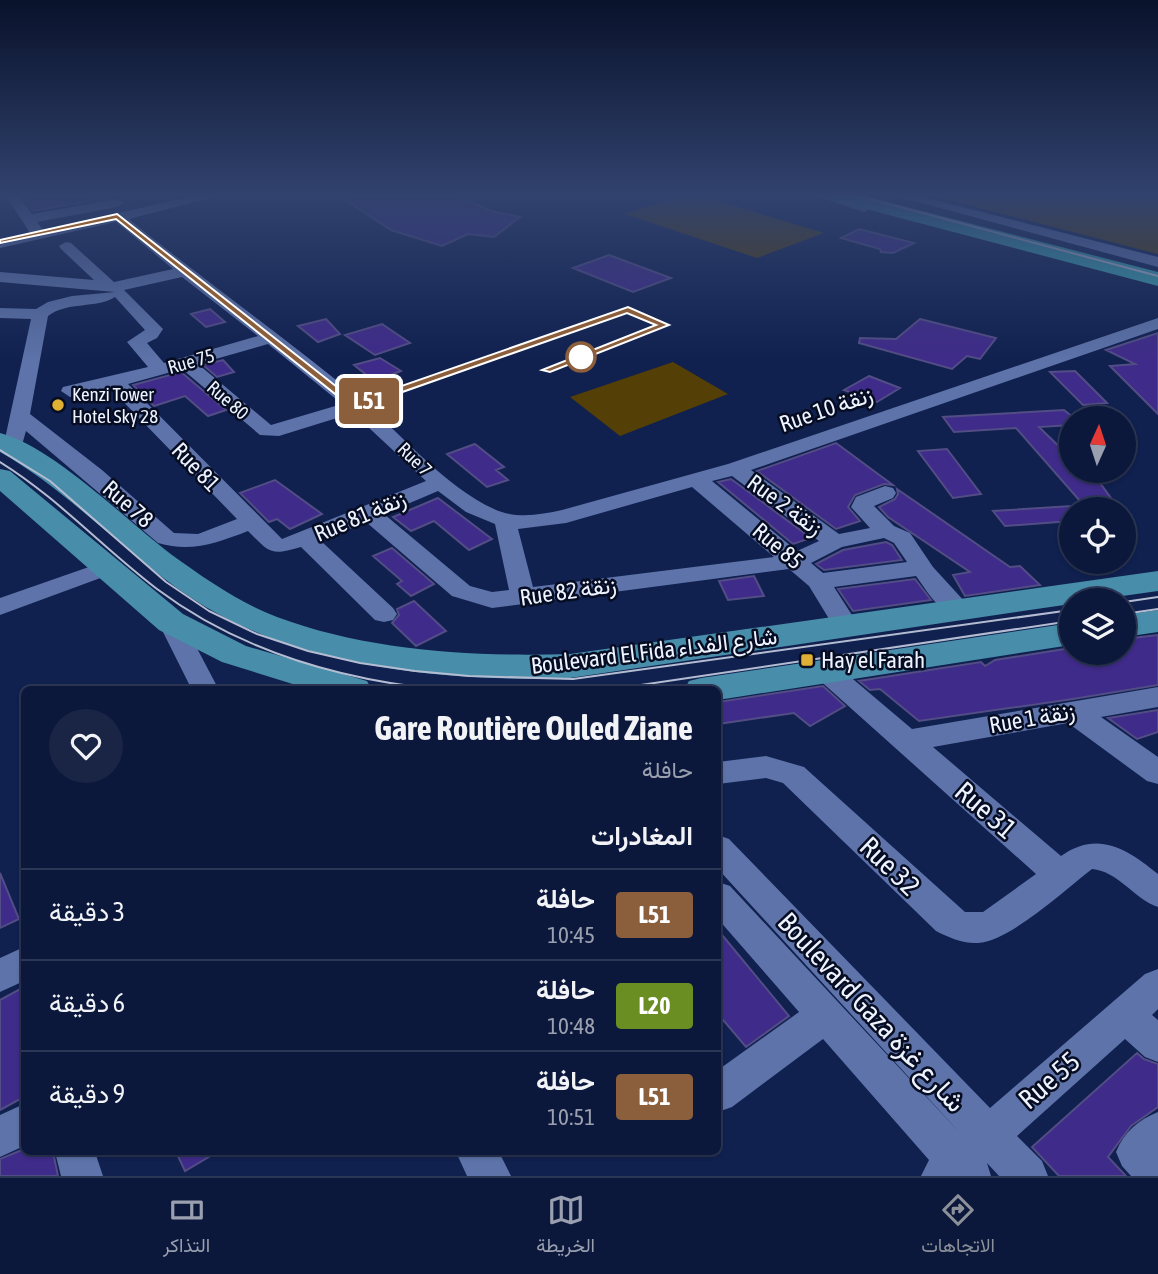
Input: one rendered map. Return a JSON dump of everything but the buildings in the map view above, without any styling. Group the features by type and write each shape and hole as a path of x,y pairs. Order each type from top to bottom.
{"highway":[{"path":"1066,251 1152,270"},
{"path":"1080,251 1152,270"}],"main road":[{"name":"Boulevard El Fida شارع الفداء","path":"4,455 54,458 162,562 203,591 264,624 337,646 451,665 512,668 570,666 1158,581"},
{"path":"4,455 106,568 171,622 234,654 335,686"},
{"path":"1136,624 1158,621"},
{"name":"Boulevard El Fida شارع الفداء","path":"721,687 1059,636"}],"street":[{"path":"71,251 154,329 152,334 137,340 137,345 160,370"},
{"name":"Rue 7","path":"162,251 386,432 440,483 484,513 505,520"},
{"path":"1056,251 1152,270"},
{"path":"1087,251 1152,270"},
{"path":"4,455 21,410 38,320 48,307 190,274"},
{"path":"0,277 115,290"},
{"path":"0,315 38,320"},
{"name":"Rue 10 زنقة","path":"505,520 540,522 735,468 1156,326"},
{"name":"Rue 75","path":"70,391 115,382 270,338"},
{"name":"Rue 80","path":"186,363 267,431 354,406"},
{"name":"Rue 81","path":"115,382 250,522 273,545 280,548"},
{"path":"0,409 21,410"},
{"name":"Rue 78","path":"21,410 54,458 172,541 192,541 250,522"},
{"name":"Rue 2 زنقة","path":"735,468 835,542"},
{"name":"Rue 85","path":"696,479 820,583 846,626"},
{"name":"Rue 81 زنقة","path":"280,548 440,483"},
{"path":"886,493 861,504 886,531 902,538 923,570 957,610"},
{"name":"Rue 82 زنقة","path":"369,513 461,591 492,600 796,561 835,542 886,531"},
{"path":"505,520 523,597"},
{"path":"306,539 384,614"},
{"path":"0,607 106,568"},
{"path":"820,583 923,570"},
{"path":"171,622 204,686"},
{"name":"Rue 31","path":"825,670 1059,874"},
{"name":"Rue 1 زنقة","path":"905,741 1158,697"},
{"path":"1072,710 1158,773"},
{"name":"Rue 32","path":"721,772 766,766 793,775 948,920 961,927 976,930 992,926 1059,874"},
{"name":"Boulevard Gaza شارع غزة","path":"721,851 1027,1176"},
{"path":"1059,874 1086,856 1097,855 1118,863 1158,893"},
{"name":"Boulevard Gaza شارع غزة","path":"721,899 956,1171"},
{"path":"0,976 21,965"},
{"name":"Rue 55","path":"956,1171 987,1135 1158,986"},
{"path":"1124,1015 1158,1044"},
{"path":"721,1091 824,1016"},
{"path":"0,1137 21,1126"},
{"path":"1158,1132 1136,1152 1158,1174"},
{"path":"76,1155 82,1176"},
{"path":"478,1155 490,1176"}],"shaded area":[{"path":"736,251 776,251 757,258"},
{"path":"673,362 728,394 620,436 570,397"}],"tram line":[{"path":"1064,251 1158,276"},
{"path":"0,450 50,481 166,582 209,611 257,634 308,651 360,663 469,676 573,679 1059,612"},
{"path":"0,462 61,507 157,589 223,630 257,646 329,670 413,686"},
{"path":"1136,600 1158,597"},
{"path":"1136,612 1158,609"},
{"path":"634,686 1059,623"}],"bus line":[{"name":"L51","path":"162,251 354,406 628,310 664,325 547,370"}],"place":[{"name":"Kenzi Tower Hotel Sky 28","path":"58,405"},
{"name":"Hay el Farah","path":"807,660"}]}
